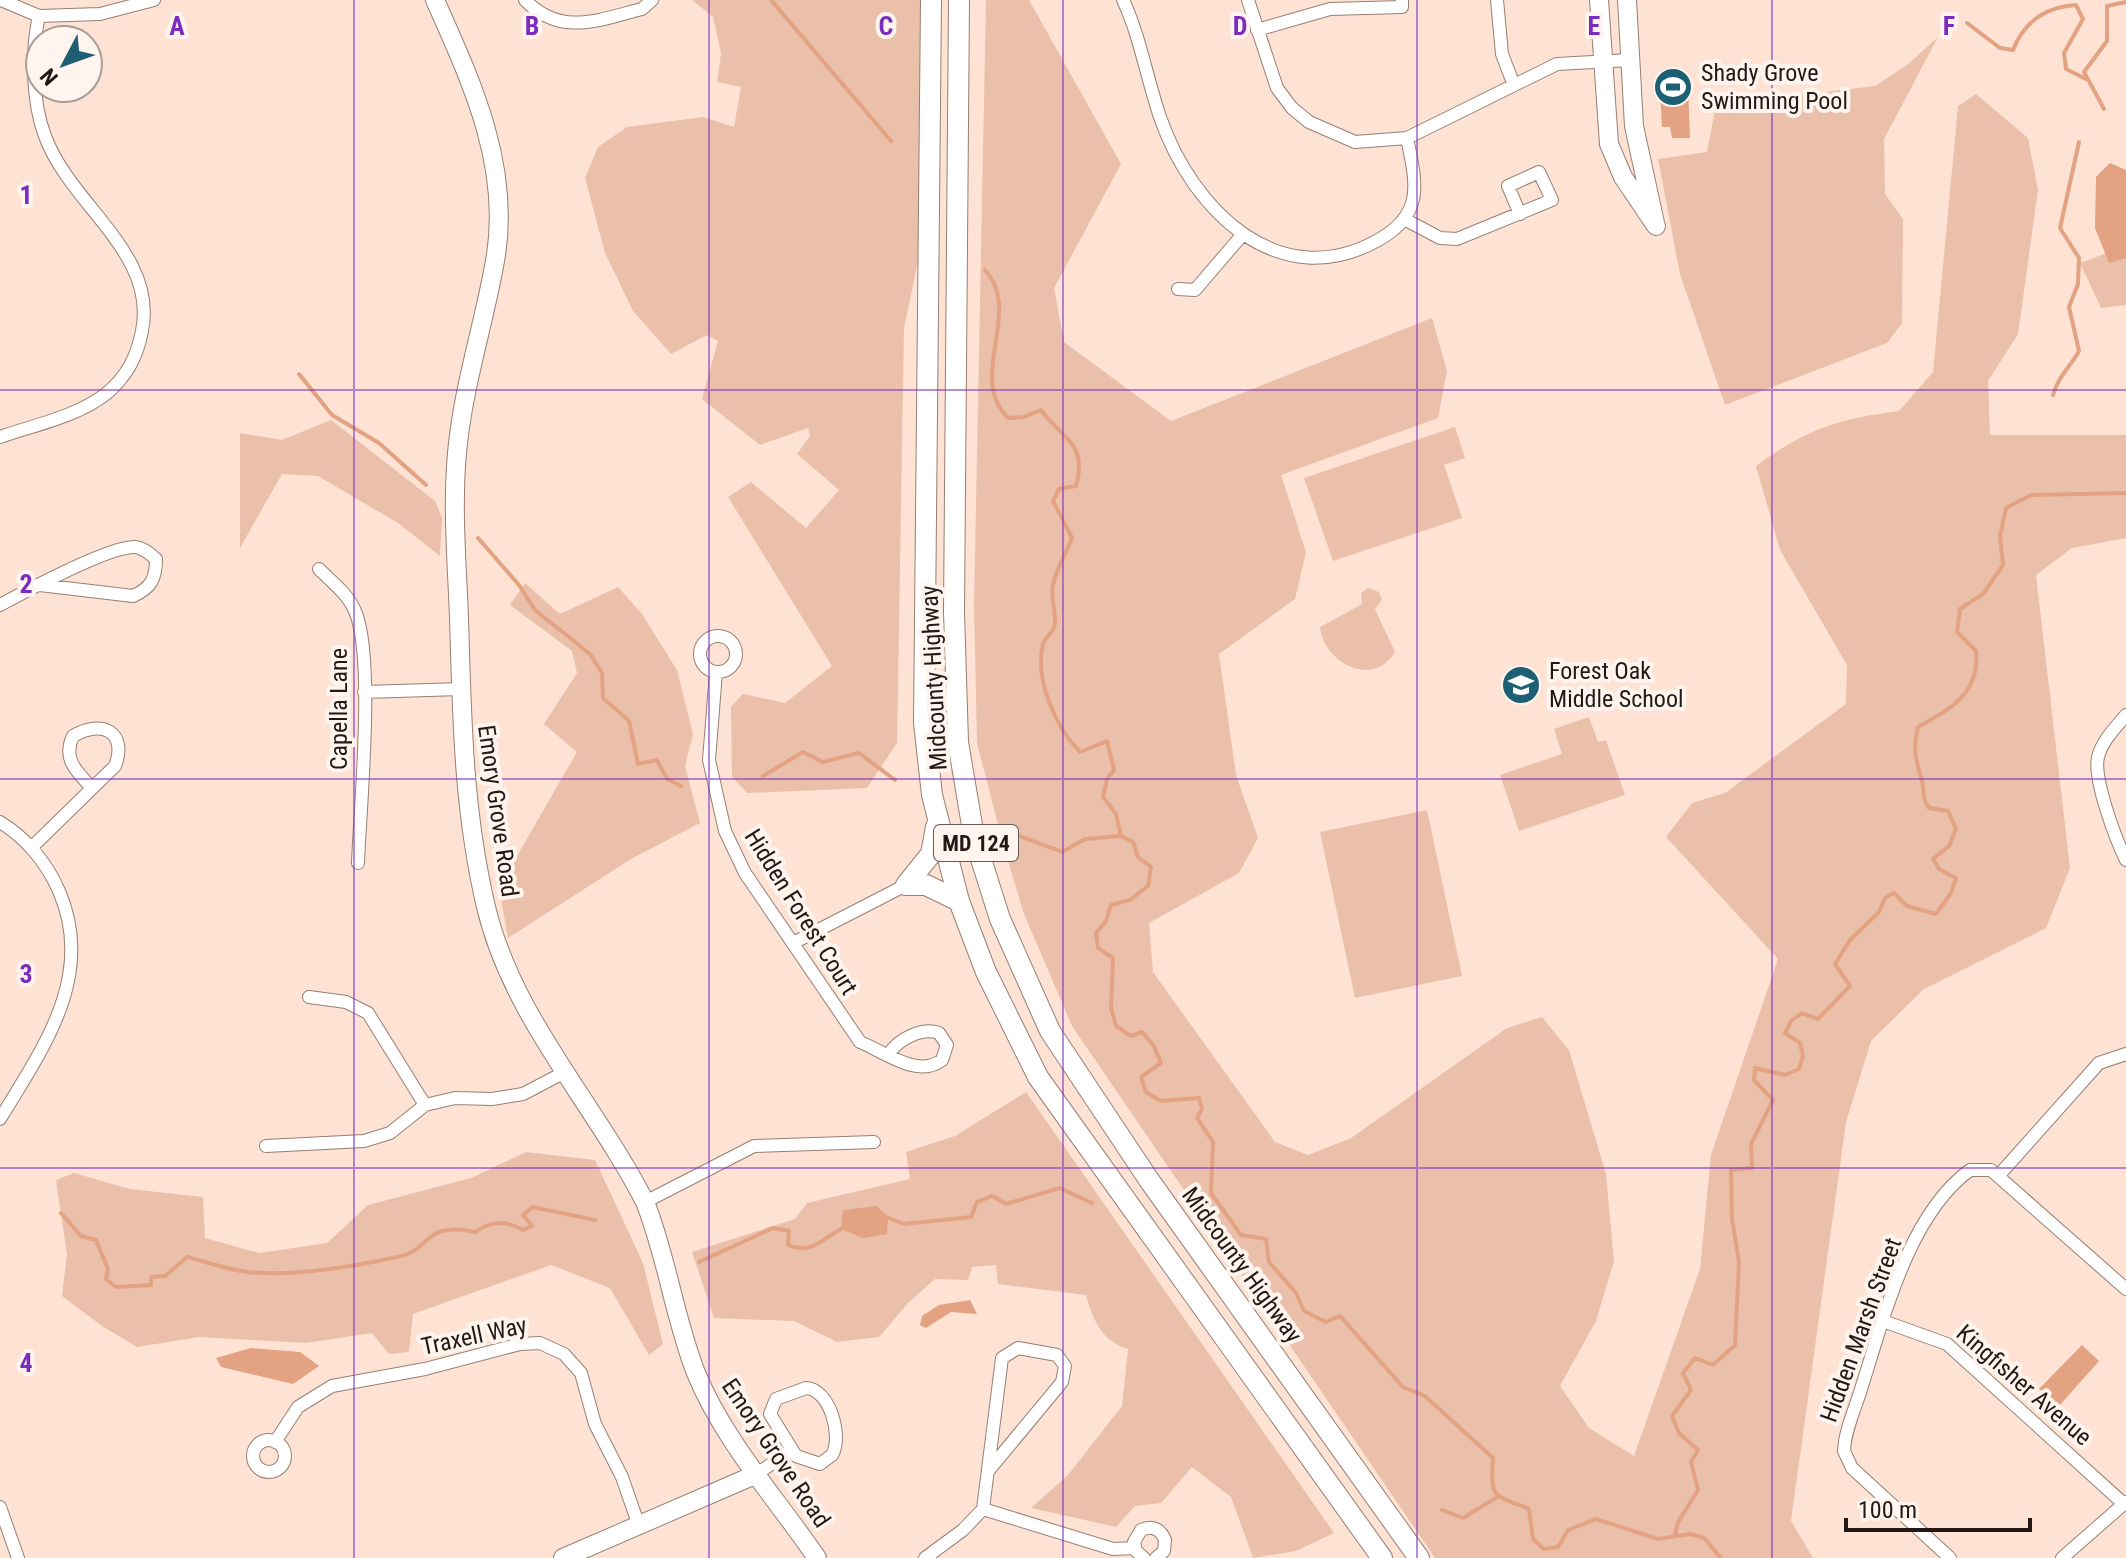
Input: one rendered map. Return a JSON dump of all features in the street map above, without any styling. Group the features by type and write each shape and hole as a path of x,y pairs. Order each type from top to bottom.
{"main road":[{"name":"Midcounty Highway","path":"931,0 924,723 937,819 959,901 986,972 1038,1077 1382,1558"},
{"name":"Midcounty Highway","path":"959,0 954,612 958,742 974,837 1000,919 1050,1031 1149,1180 1419,1558"},
{"path":"906,885 931,854 937,819"},
{"path":"906,885 926,885 959,901"}],"street":[{"path":"1,0 39,16 100,14 154,0"},
{"name":"Emory Grove Road","path":"435,0 476,93 493,152 498,198 496,252 462,406 456,457 462,759 487,911 521,995 645,1202 696,1372 723,1425 817,1558"},
{"path":"525,0 538,13 563,24 642,9 652,0"},
{"path":"1123,0 1173,150 1217,211 1243,234 1274,252 1299,259 1328,260 1362,249 1406,220 1413,205 1415,189 1407,138"},
{"path":"1248,0 1277,88 1309,122 1355,142 1407,138 1513,83 1557,64 1630,60"},
{"path":"1257,30 1330,9 1370,4 1402,7 1402,0"},
{"path":"1497,0 1502,54 1513,83"},
{"path":"1599,0 1609,144 1623,177 1656,226 1634,126 1627,0"},
{"path":"0,437 84,406 106,394 127,372 138,353 146,312 141,283 134,266 67,178 45,138 37,90 35,34 39,16"},
{"path":"1406,220 1440,238 1457,239 1520,214"},
{"path":"1178,289 1195,290 1243,234"},
{"path":"0,605 40,585 133,547 145,550 156,559 153,581 146,590 133,596 40,585"},
{"name":"Capella Lane","path":"319,569 356,612 364,692 358,863"},
{"name":"Hidden Forest Court","path":"716,672 709,760 717,805 745,873 856,1038 889,1054"},
{"path":"364,692 461,689"},
{"path":"2126,715 2106,741 2097,762 2118,843 2126,860"},
{"path":"31,848 115,766 120,754 119,742 110,731 98,727 73,736 68,746 74,769 92,788"},
{"path":"0,822 31,848 51,871 68,910 73,946 70,983 59,1017 0,1119"},
{"path":"793,943 906,885"},
{"path":"309,997 346,1002 368,1013 425,1105"},
{"path":"2126,1054 2099,1063 2000,1174 2126,1289"},
{"path":"266,1146 364,1141 390,1133 425,1105 455,1098 492,1099 523,1094 565,1072"},
{"path":"645,1202 754,1146 874,1142"},
{"name":"Hidden Marsh Street","path":"1950,1558 1845,1457 1844,1443 1883,1321 1923,1226 1938,1201 1970,1170 1991,1170 2000,1174"},
{"name":"Kingfisher Avenue","path":"1883,1321 1947,1344 2125,1503"},
{"name":"Traxell Way","path":"275,1442 298,1407 332,1386 425,1369 520,1344 547,1345 571,1361 583,1377 597,1430 622,1477 639,1526"},
{"path":"925,1558 970,1524 983,1509 1000,1362 1018,1348 1057,1355 1065,1366 1062,1382 989,1470"},
{"path":"816,1389 826,1402 836,1440 835,1450 829,1459 816,1464 800,1459 791,1450 772,1419 772,1405 784,1394 816,1389"},
{"path":"563,1558 757,1474 791,1450"},
{"path":"2062,1558 2125,1503"},
{"path":"0,1507 18,1558"},
{"path":"983,1509 1113,1549 1139,1553 1135,1537 1141,1530 1159,1530 1166,1544 1156,1558"}],"shaded area":[{"path":"692,0 931,0 927,218 904,328 897,743 867,788 747,793 732,777 731,707 743,694 785,703 832,666 728,497 751,482 806,528 839,490 797,454 810,436 808,428 760,445 702,399 718,341 707,335 671,354 633,311 605,253 585,178 598,147 627,127 703,117 734,127 741,87 717,82 721,53 713,17"},
{"path":"986,0 1029,0 1121,164 1054,288 1064,342 1171,421 1432,318 1447,371 1438,418 1281,475 1306,552 1295,599 1219,654 1236,775 1258,838 1239,873 1149,923 1153,972 1275,1142 1308,1155 1351,1138 1507,1028 1542,1017 1569,1050 1606,1174 1614,1261 1596,1321 1560,1386 1589,1428 1634,1456 1700,1269 1711,1155 1778,959 1666,837 1692,803 1725,793 1846,704 1847,665 1780,550 1756,466 1807,434 1840,422 1899,411 1933,372 1958,106 1976,94 2028,138 2038,190 2018,334 1988,381 1990,435 2126,435 2126,538 2072,548 2036,575 2070,868 2046,928 1924,989 1871,1041 1846,1122 1791,1521 1813,1558 1435,1558 1072,1026 1024,914 977,743 974,605"},
{"path":"1938,37 1884,139 1885,194 1903,219 1902,323 1887,343 1725,405 1680,274 1658,159 1707,152 1716,105 1875,86 1907,65"},
{"path":"1688,87 1690,138 1672,138 1670,127 1662,127 1660,89"},
{"path":"2110,163 2126,170 2126,258 2109,263 2095,228 2096,177"},
{"path":"2126,246 2126,305 2101,308 2080,263"},
{"path":"331,420 435,501 442,518 440,556 398,523 318,476 282,474 240,548 240,433 282,440"},
{"path":"1455,427 1465,458 1444,465 1462,518 1333,561 1304,478"},
{"path":"525,583 560,614 618,587 642,614 677,670 693,734 685,766 700,823 631,859 508,938 499,887 577,752 544,724 577,673 572,651 510,605"},
{"path":"1368,588 1379,592 1382,600 1375,609 1395,652 1386,663 1375,669 1363,670 1351,667 1330,651 1320,627 1362,604 1361,593"},
{"path":"1589,717 1598,742 1606,740 1625,795 1519,831 1500,775 1562,754 1554,729"},
{"path":"1427,810 1462,976 1355,998 1320,832"},
{"path":"1026,1092 1334,1533 1296,1551 1253,1558 1231,1497 1192,1467 1161,1503 1135,1506 1116,1527 1031,1508 1068,1475 1122,1406 1128,1349 1105,1335 1091,1312 1086,1295 998,1284 996,1265 972,1267 968,1280 935,1279 908,1303 879,1337 837,1342 794,1321 714,1318 692,1252 795,1219 807,1203 910,1179 906,1152 955,1136"},
{"path":"526,1152 595,1160 643,1263 663,1344 649,1355 610,1288 551,1265 413,1314 409,1352 389,1354 372,1333 306,1343 200,1337 137,1347 62,1296 67,1255 56,1180 74,1173 130,1189 203,1197 205,1238 259,1253 327,1243 368,1205 471,1178"},
{"path":"877,1206 888,1217 887,1234 863,1238 841,1229 843,1210"},
{"path":"970,1300 977,1314 951,1312 926,1328 920,1325 922,1316 939,1305"},
{"path":"2082,1345 2099,1361 2059,1406 2039,1389"},
{"path":"251,1348 300,1352 319,1366 293,1384 221,1367 216,1358"}],"waterway":[{"path":"771,0 891,141"},
{"path":"2104,109 2084,72 2107,41 2107,6 2126,2"},
{"path":"1967,23 2000,48 2013,50 2023,31 2037,18 2055,9 2076,5 2083,19 2064,53 2066,69 2086,79"},
{"path":"2053,395 2079,351 2069,307 2078,284 2079,258 2060,228 2079,142"},
{"path":"985,270 995,287 999,305 992,383 997,402 1008,418 1024,417 1041,410 1071,443 1079,460 1076,486 1059,489 1053,501 1072,538 1053,585 1055,623 1043,644 1042,672 1055,717 1080,752 1107,741 1114,770 1107,779 1103,797 1116,814 1121,836 1133,842 1138,857 1151,867 1148,886 1130,900 1111,905 1106,921 1096,933 1098,948 1113,958 1111,1008 1116,1026 1131,1036 1142,1032 1154,1046 1161,1063 1141,1077 1146,1092 1161,1101 1199,1098 1202,1109 1197,1118 1213,1142 1211,1193 1241,1235 1266,1239 1269,1262 1296,1293 1304,1311 1326,1322 1340,1316 1403,1387 1425,1396 1493,1458 1492,1482 1496,1494 1529,1509 1533,1539 1544,1549 1558,1547 1568,1530 1596,1519 1658,1539 1691,1534 1704,1538 1721,1558"},
{"path":"299,374 332,415 379,443 426,485"},
{"path":"1675,1535 1678,1522 1698,1490 1691,1462 1698,1450 1679,1433 1672,1416 1691,1390 1683,1373 1695,1358 1713,1365 1735,1345 1739,1262 1732,1219 1731,1170 1752,1168 1751,1144 1773,1100 1754,1080 1755,1068 1785,1075 1799,1069 1803,1056 1800,1043 1785,1033 1791,1021 1802,1013 1818,1019 1850,986 1835,964 1850,940 1879,912 1885,898 1894,893 1907,906 1936,914 1951,893 1956,878 1939,869 1933,859 1949,846 1956,829 1948,811 1929,808 1927,804 1916,758 1916,741 1918,727 1961,698 1973,678 1976,651 1957,632 1960,609 1983,594 2003,565 2000,536 2006,508 2031,495 2126,493"},
{"path":"478,538 519,585 535,610 590,654 602,673 603,698 629,721 638,764 657,760 667,779 681,786"},
{"path":"763,776 803,752 823,762 859,753 895,780"},
{"path":"1009,832 1062,852 1085,839 1121,836"},
{"path":"886,1217 904,1224 971,1217 977,1202 992,1196 1006,1204 1060,1188 1092,1203"},
{"path":"61,1213 81,1236 96,1240 108,1269 106,1279 116,1287 151,1285 151,1277 165,1276 187,1257 233,1270 266,1273 322,1270 379,1261 409,1253 445,1230 475,1232 498,1223 523,1230 532,1226 523,1215 533,1207 595,1220"},
{"path":"699,1262 773,1228 789,1231 788,1245 796,1248 811,1247 843,1228"},
{"path":"1442,1510 1463,1518 1499,1496"}],"place":[{"name":"Shady Grove Swimming Pool","path":"1673,87"},
{"name":"Forest Oak Middle School","path":"1521,685"}]}
